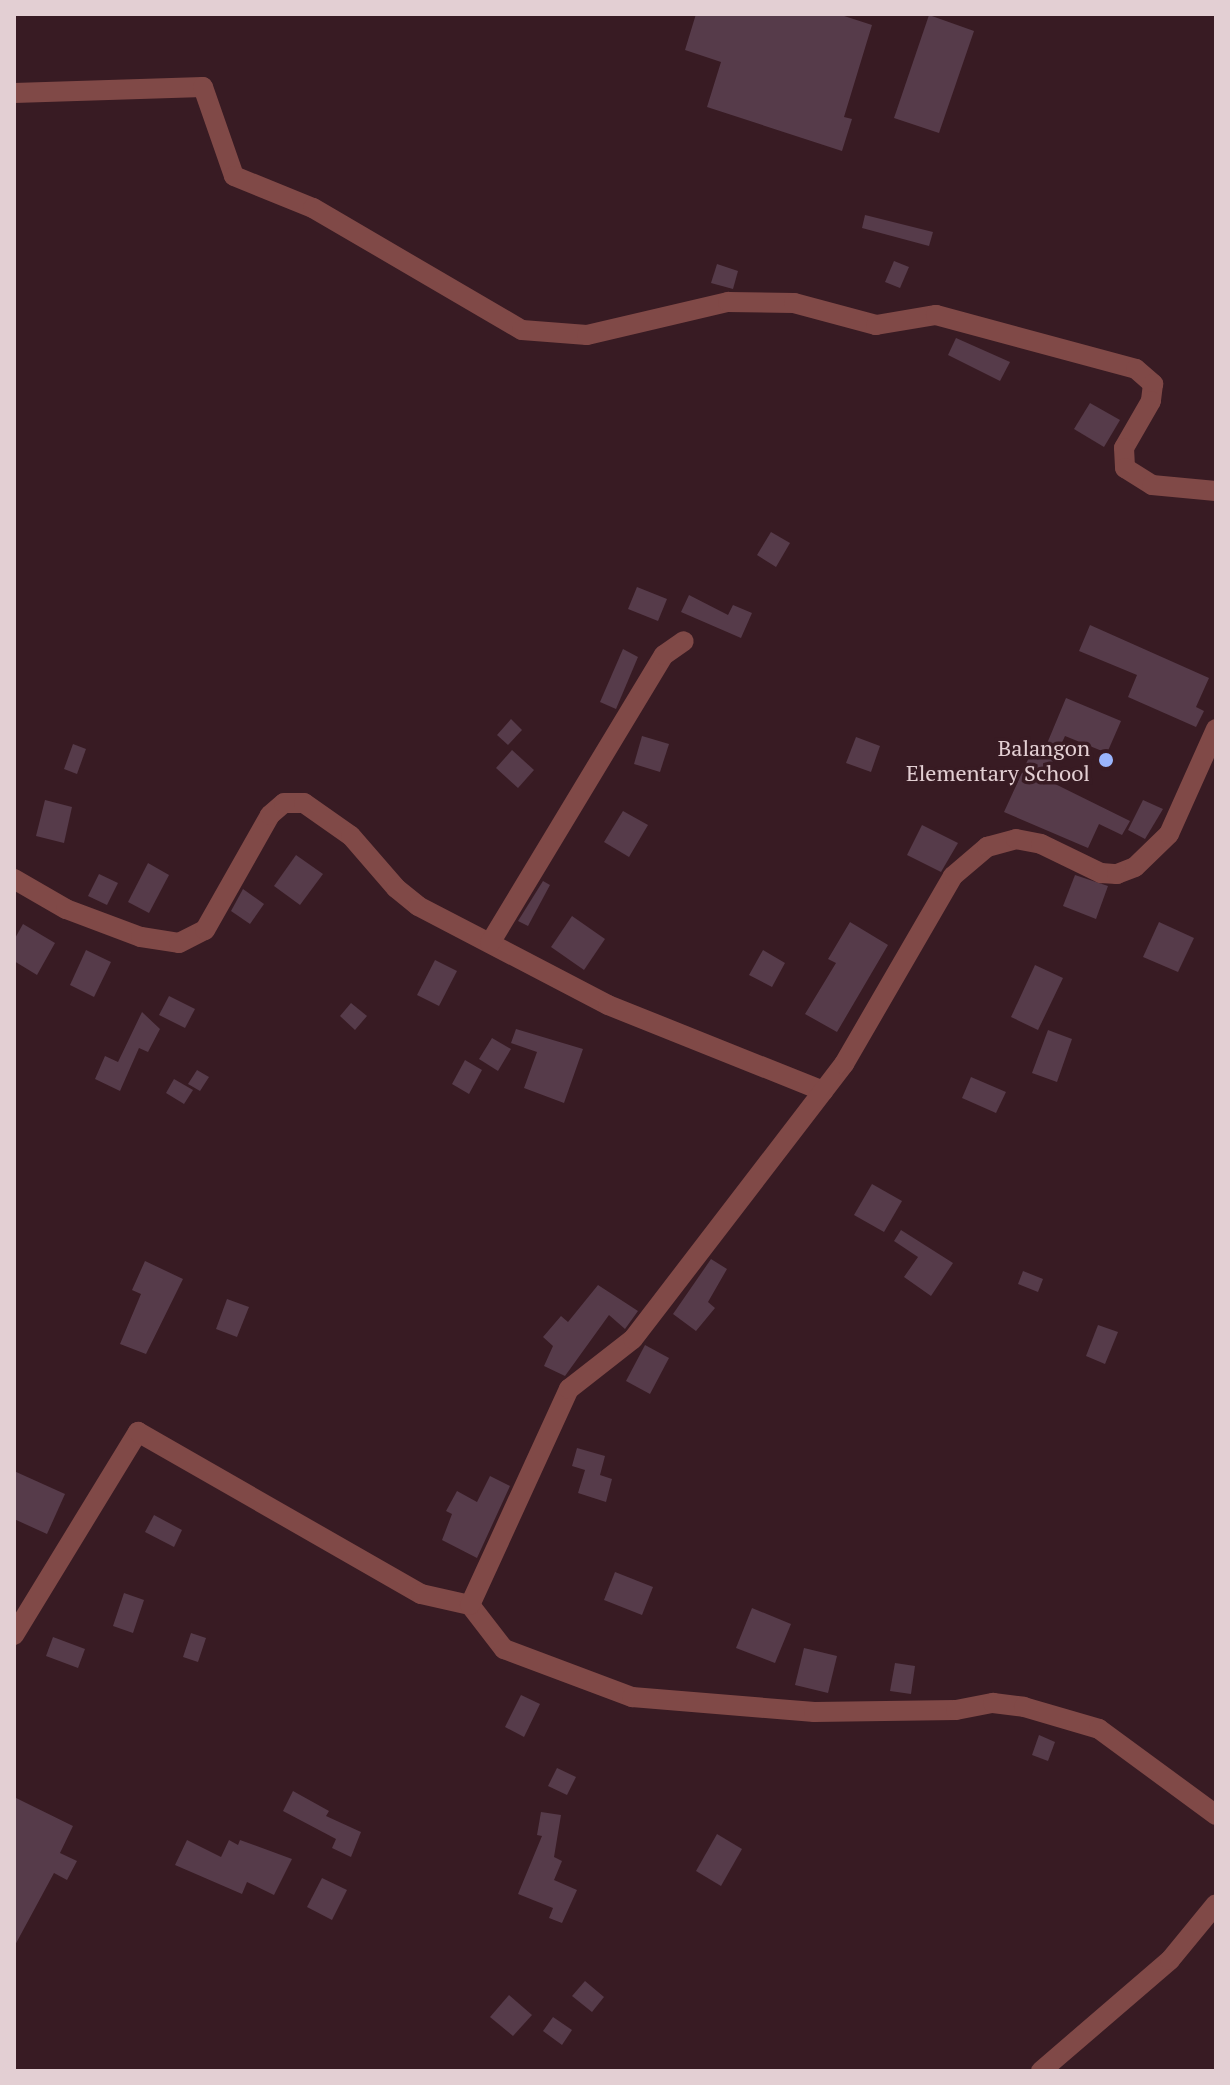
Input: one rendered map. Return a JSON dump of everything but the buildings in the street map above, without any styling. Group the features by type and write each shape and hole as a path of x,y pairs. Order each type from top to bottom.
{"street":[{"path":"14,93 203,87 234,176 313,208 522,330 587,335 728,302 794,303 876,325 936,315 1136,369 1153,384 1124,448 1125,468 1152,485 1216,491"},
{"path":"490,943 664,655 684,641"},
{"path":"470,1605 569,1389 633,1339 823,1091 953,876 987,847 1016,839 1041,844 1101,873 1135,867 1169,834 1216,729"},
{"path":"14,879 66,909 141,937 179,943 205,930 270,815 284,803 304,803 351,836 396,888 418,906 608,1005 823,1091"},
{"path":"14,1635 138,1432 421,1594 470,1605 504,1649 632,1697 814,1712 956,1710 993,1703 1024,1707 1099,1729 1216,1815"},
{"path":"1041,2071 1170,1960 1216,1904"}],"place":[{"name":"Balangon Elementary School","path":"1106,760"}]}
